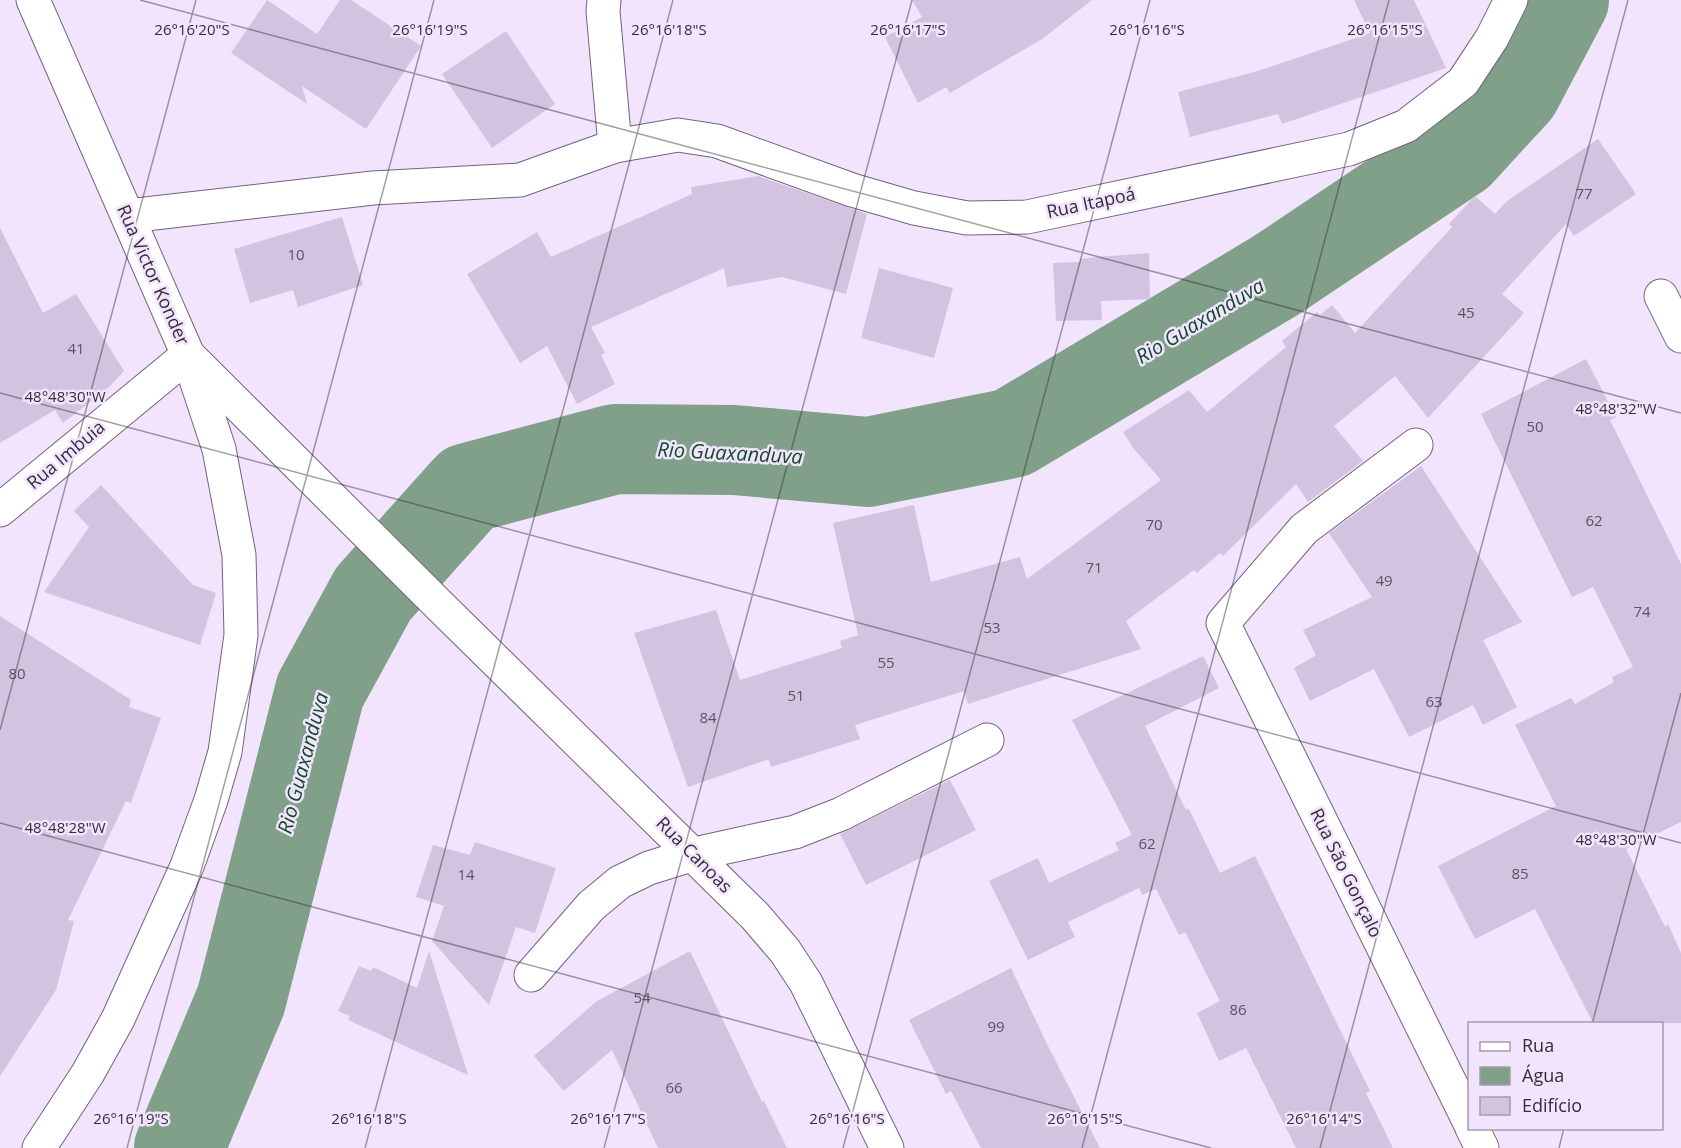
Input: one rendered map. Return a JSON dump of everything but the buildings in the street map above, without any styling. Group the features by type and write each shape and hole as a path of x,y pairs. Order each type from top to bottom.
{"street":[{"name":"Rua Victor Konder","path":"33,0 188,355 440,606"},
{"path":"604,0 603,11 615,146"},
{"name":"Rua Itapoá","path":"128,216 373,188 520,180 615,146 678,135 717,141 852,190 914,208 967,218 1027,217 1349,149 1406,126 1463,82 1492,38 1511,0"},
{"path":"1661,296 1681,336"},
{"path":"39,1148 88,1073 122,1009 187,866 211,800 225,752 241,635 238,555 219,449 188,355"},
{"name":"Rua Imbuia","path":"0,510 188,355"},
{"name":"Rua São Gonçalo","path":"1416,445 1304,529 1222,623 1468,1119"},
{"name":"Rua Canoas","path":"440,606 756,916 806,983 887,1148"},
{"path":"531,975 591,906 620,882 649,868 694,854 795,832 841,814 987,740"},
{"path":"1473,1130 1482,1148"}],"water":[{"path":"340,580 373,594 320,691 297,739 279,803 253,1020 240,1098 217,1148 139,1148 156,1124 187,1061 208,981 245,859 269,726"}],"waterway":[{"name":"Rio Guaxanduva","path":"179,1148 241,1000 320,691 373,594 468,488 615,449 734,450 868,462 1012,433 1275,276 1459,153 1516,91 1564,0"}]}
